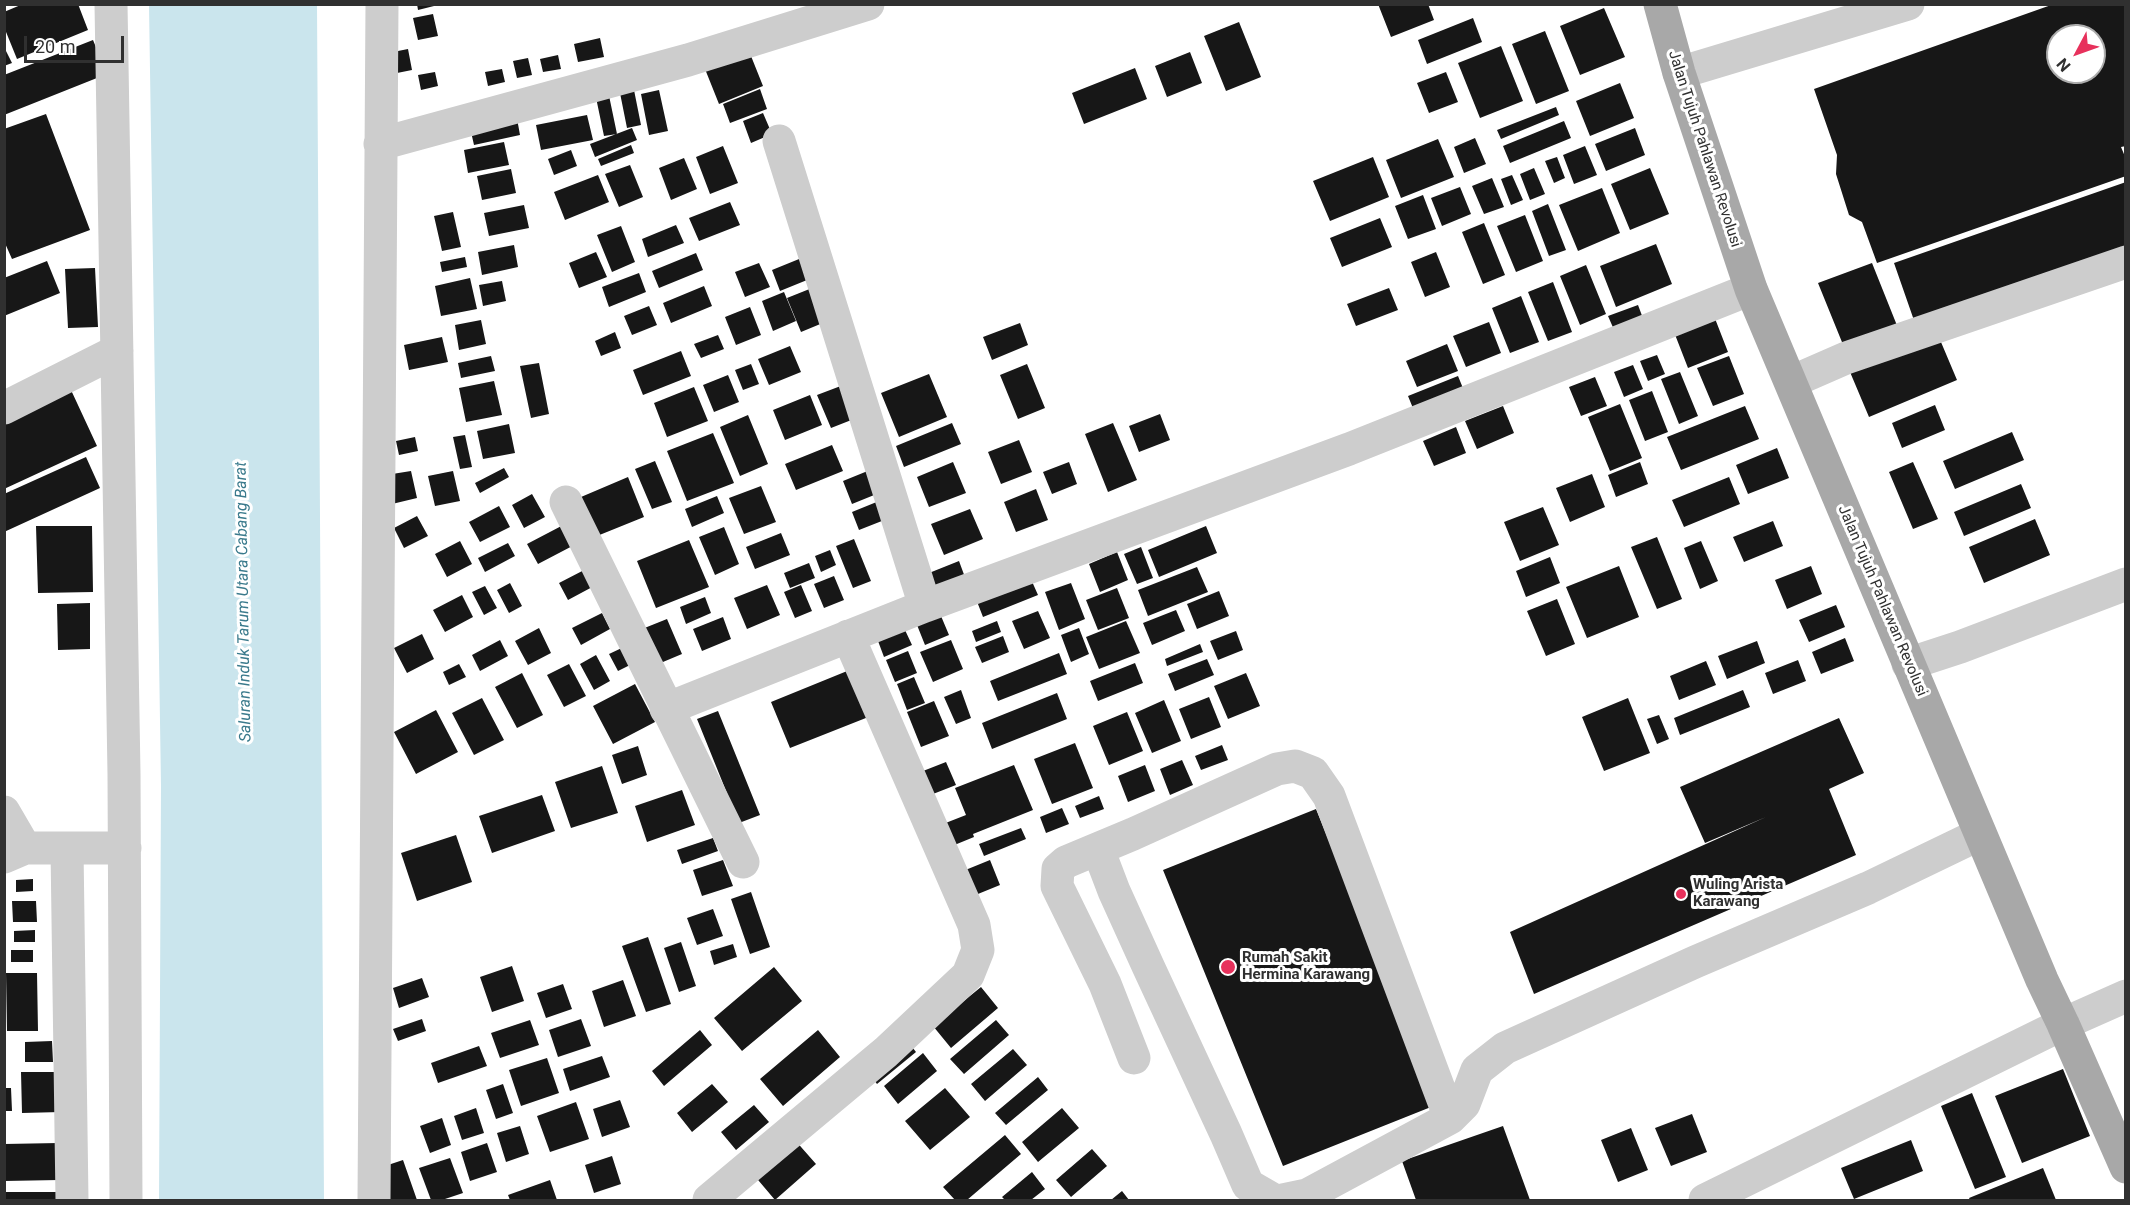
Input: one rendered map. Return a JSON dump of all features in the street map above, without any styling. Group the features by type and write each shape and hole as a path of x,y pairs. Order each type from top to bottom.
{"main road":[{"name":"Jalan Tujuh Pahlawan Revolusi","path":"1658,11 1751,289 2042,980 2126,1167"}],"street":[{"path":"111,4 125,848 126,1200"},
{"path":"374,1200 382,4"},
{"path":"380,144 688,60 868,4"},
{"path":"1678,73 1908,4"},
{"path":"779,141 925,606"},
{"path":"1791,382 1846,358 2126,262"},
{"path":"666,709 925,606 1349,449 1751,289"},
{"path":"4,408 117,351"},
{"path":"566,502 742,862"},
{"path":"1908,664 2126,584"},
{"path":"709,1200 885,1052 968,975 978,950 974,925 848,636"},
{"path":"1134,1058 1105,984 1057,886 1058,869 1066,862 1277,769 1295,765 1313,773 1329,796 1450,1118"},
{"path":"4,812 15,853 125,848"},
{"path":"1283,1200 1307,1195 1450,1118 1464,1104 1477,1070 1505,1048 1695,962 1868,888 1980,834"},
{"path":"67,849 72,1200"},
{"path":"1098,849 1114,891 1248,1185 1274,1200"},
{"path":"1105,984 1148,966"},
{"path":"1706,1200 2063,1024 2126,996"}],"water":[{"name":"Saluran Induk Tarum Utara Cabang Barat","path":"149,5 317,5 324,1200 159,1200 161,786"}],"building":[{"path":"23,4 78,4 88,30 17,59 4,27 4,12"},
{"path":"417,4 438,4 438,5 418,10"},
{"path":"1378,4 1428,4 1434,20 1391,37"},
{"path":"2054,4 2126,4 2126,146 2121,147 2126,159 2126,176 1877,263 1862,222 1849,215 1836,174 1837,155 1814,89"},
{"path":"1604,8 1625,57 1580,75 1560,26"},
{"path":"433,14 438,36 418,40 413,18"},
{"path":"1473,18 1482,42 1427,64 1418,40"},
{"path":"1239,22 1261,77 1226,91 1204,36"},
{"path":"1545,31 1569,91 1536,104 1512,44"},
{"path":"600,38 604,57 578,62 574,44"},
{"path":"93,40 107,74 4,115 4,75"},
{"path":"747,46 763,86 719,104 703,64"},
{"path":"1501,46 1523,101 1480,118 1458,63"},
{"path":"4,47 12,63 4,66"},
{"path":"408,49 412,70 397,73 393,52"},
{"path":"1190,52 1202,83 1167,97 1155,66"},
{"path":"558,55 561,69 543,72 540,59"},
{"path":"528,58 532,75 517,78 513,61"},
{"path":"1135,68 1147,99 1084,124 1072,93"},
{"path":"502,69 505,82 488,86 485,72"},
{"path":"435,72 438,86 421,90 418,75"},
{"path":"1446,72 1458,102 1429,113 1417,83"},
{"path":"1620,83 1634,118 1590,136 1576,101"},
{"path":"607,86 617,134 604,136 594,88"},
{"path":"760,89 767,109 730,123 723,104"},
{"path":"634,90 641,125 627,128 620,93"},
{"path":"659,90 668,131 649,135 641,94"},
{"path":"1556,107 1559,115 1501,139 1497,130"},
{"path":"516,113 520,135 474,145 469,123"},
{"path":"763,113 772,134 751,143 743,121"},
{"path":"46,114 90,230 12,259 4,241 4,129"},
{"path":"587,115 593,140 541,150 536,125"},
{"path":"1564,121 1571,138 1510,163 1503,146"},
{"path":"632,128 637,140 595,157 590,144"},
{"path":"1635,128 1645,155 1606,171 1595,144"},
{"path":"1475,138 1486,164 1464,173 1454,147"},
{"path":"1438,139 1454,177 1401,198 1386,160"},
{"path":"504,142 509,165 468,173 464,150"},
{"path":"631,145 634,153 601,166 598,159"},
{"path":"723,146 738,183 710,194 696,157"},
{"path":"1585,146 1597,175 1574,184 1563,155"},
{"path":"571,150 577,166 554,175 548,159"},
{"path":"1373,157 1389,197 1330,221 1313,181"},
{"path":"1557,157 1565,178 1554,183 1545,161"},
{"path":"684,158 697,189 671,200 659,168"},
{"path":"630,165 643,197 619,207 605,174"},
{"path":"1534,168 1545,194 1530,200 1520,174"},
{"path":"1650,168 1669,214 1630,230 1611,184"},
{"path":"511,169 516,193 482,200 477,176"},
{"path":"598,175 609,202 565,220 554,192"},
{"path":"1512,175 1523,200 1511,205 1501,179"},
{"path":"1492,178 1504,207 1484,214 1472,186"},
{"path":"2126,182 2126,257 1917,329 1894,263"},
{"path":"1460,187 1471,214 1442,226 1431,198"},
{"path":"1602,188 1620,233 1578,251 1559,205"},
{"path":"1423,195 1436,229 1408,239 1395,206"},
{"path":"730,202 740,225 699,241 689,218"},
{"path":"1548,204 1566,250 1549,256 1532,211"},
{"path":"524,205 529,228 489,236 484,213"},
{"path":"453,212 461,247 442,251 434,216"},
{"path":"1525,215 1543,261 1516,272 1497,226"},
{"path":"1380,218 1392,247 1342,267 1330,238"},
{"path":"1484,223 1505,275 1483,284 1462,232"},
{"path":"676,225 684,243 648,257 642,239"},
{"path":"621,226 635,262 612,272 597,235"},
{"path":"1656,244 1672,284 1616,307 1600,266"},
{"path":"514,245 518,267 482,275 478,252"},
{"path":"596,252 607,277 579,288 569,263"},
{"path":"1436,252 1450,287 1425,297 1411,262"},
{"path":"696,253 703,270 659,288 652,271"},
{"path":"465,257 467,267 442,272 440,262"},
{"path":"804,257 812,278 780,291 772,270"},
{"path":"47,261 60,293 4,316 4,278"},
{"path":"759,263 770,287 745,297 735,272"},
{"path":"1872,263 1900,333 1846,352 1818,283"},
{"path":"1586,265 1606,314 1580,325 1560,276"},
{"path":"95,268 98,327 68,328 65,269"},
{"path":"639,273 646,292 609,307 602,287"},
{"path":"470,278 477,309 441,316 435,286"},
{"path":"502,281 506,301 483,306 479,285"},
{"path":"1553,282 1572,332 1548,341 1528,292"},
{"path":"704,286 712,306 671,323 663,303"},
{"path":"817,286 830,320 801,332 787,298"},
{"path":"1389,288 1398,310 1356,326 1347,304"},
{"path":"784,292 796,321 773,331 762,301"},
{"path":"1521,296 1539,342 1510,353 1492,308"},
{"path":"1638,305 1644,321 1615,332 1608,316"},
{"path":"649,306 657,325 632,335 624,316"},
{"path":"750,307 761,335 736,345 725,317"},
{"path":"1714,316 1728,352 1688,368 1674,332"},
{"path":"481,320 486,344 459,350 455,325"},
{"path":"1489,322 1501,353 1466,367 1453,336"},
{"path":"1020,323 1028,345 992,360 983,337"},
{"path":"615,332 621,348 601,356 595,341"},
{"path":"718,335 724,349 701,358 694,344"},
{"path":"1938,335 1957,380 1869,417 1850,372"},
{"path":"442,337 448,362 409,370 404,345"},
{"path":"1447,344 1458,371 1417,387 1406,361"},
{"path":"790,346 801,372 769,385 758,359"},
{"path":"681,351 691,376 643,395 633,370"},
{"path":"1657,355 1665,374 1648,381 1640,361"},
{"path":"491,356 495,371 461,378 458,363"},
{"path":"1729,356 1744,394 1713,406 1697,368"},
{"path":"539,363 549,414 531,418 520,366"},
{"path":"751,364 759,384 743,390 735,370"},
{"path":"1027,364 1045,408 1018,419 1000,375"},
{"path":"1633,365 1643,389 1624,397 1614,372"},
{"path":"1680,372 1698,416 1679,424 1661,379"},
{"path":"929,374 947,417 899,437 881,393"},
{"path":"728,375 739,402 714,412 703,385"},
{"path":"1458,376 1467,398 1417,418 1408,396"},
{"path":"1595,377 1607,406 1581,416 1569,387"},
{"path":"494,381 502,415 466,422 459,388"},
{"path":"846,384 859,417 831,428 817,395"},
{"path":"694,387 708,421 667,437 654,403"},
{"path":"71,390 97,446 4,489 4,421"},
{"path":"1652,391 1668,432 1645,441 1629,400"},
{"path":"810,395 822,425 785,440 773,410"},
{"path":"1620,404 1642,458 1610,471 1588,417"},
{"path":"1935,405 1945,430 1902,448 1892,423"},
{"path":"1503,406 1514,433 1477,449 1465,421"},
{"path":"1745,406 1759,439 1681,470 1667,437"},
{"path":"1160,414 1170,440 1139,452 1129,426"},
{"path":"748,415 768,464 740,476 720,427"},
{"path":"952,423 961,444 904,467 896,446"},
{"path":"1113,423 1137,480 1108,492 1085,434"},
{"path":"509,424 515,453 483,459 477,431"},
{"path":"1456,427 1466,453 1434,466 1423,441"},
{"path":"2012,432 2024,460 1955,489 1943,461"},
{"path":"713,433 734,483 687,501 667,451"},
{"path":"465,435 472,467 460,469 453,437"},
{"path":"415,437 418,451 399,455 396,441"},
{"path":"1019,440 1032,472 1001,484 988,452"},
{"path":"832,445 843,471 796,490 785,464"},
{"path":"1777,448 1789,478 1748,494 1736,465"},
{"path":"86,457 100,488 4,532 4,494"},
{"path":"655,461 672,502 652,509 635,469"},
{"path":"953,462 966,493 929,507 917,477"},
{"path":"1069,462 1077,484 1052,494 1043,472"},
{"path":"1640,462 1648,484 1616,497 1608,475"},
{"path":"1913,462 1938,519 1913,529 1889,472"},
{"path":"504,468 509,477 480,493 475,483"},
{"path":"875,468 884,491 852,504 843,481"},
{"path":"411,471 417,498 392,504 386,475"},
{"path":"453,471 460,501 435,506 428,476"},
{"path":"1592,474 1605,507 1570,522 1556,488"},
{"path":"628,477 644,517 597,536 581,497"},
{"path":"1729,477 1740,504 1684,527 1672,500"},
{"path":"2021,484 2031,508 1964,536 1954,512"},
{"path":"761,486 776,522 744,534 729,498"},
{"path":"1036,489 1048,520 1016,532 1004,502"},
{"path":"532,494 545,517 524,528 512,505"},
{"path":"717,496 724,513 692,527 685,509"},
{"path":"884,499 892,517 859,530 852,512"},
{"path":"499,506 510,527 480,542 469,522"},
{"path":"1543,507 1559,545 1520,561 1504,522"},
{"path":"970,509 983,539 944,555 931,524"},
{"path":"417,516 428,536 404,548 394,528"},
{"path":"2035,519 2050,555 1984,583 1969,547"},
{"path":"1773,521 1783,546 1744,562 1733,537"},
{"path":"569,522 580,542 538,564 527,544"},
{"path":"36,526 92,526 93,592 38,593"},
{"path":"1206,526 1217,553 1159,577 1148,550"},
{"path":"724,527 739,564 715,575 699,537"},
{"path":"781,533 790,555 755,569 746,547"},
{"path":"1657,537 1682,599 1657,609 1631,547"},
{"path":"854,539 871,581 853,588 836,546"},
{"path":"689,540 709,587 656,608 637,561"},
{"path":"460,541 472,564 447,577 435,554"},
{"path":"1701,541 1718,581 1700,589 1684,548"},
{"path":"508,543 515,556 485,572 478,558"},
{"path":"1141,547 1153,578 1137,584 1124,554"},
{"path":"830,550 836,565 821,572 815,556"},
{"path":"1117,552 1128,580 1100,592 1089,564"},
{"path":"1550,557 1560,583 1526,597 1516,571"},
{"path":"959,561 966,580 936,592 929,573"},
{"path":"809,563 815,578 790,588 784,573"},
{"path":"1619,566 1639,617 1587,638 1566,587"},
{"path":"1811,566 1822,594 1787,609 1775,580"},
{"path":"1197,567 1208,592 1148,616 1138,590"},
{"path":"588,568 596,585 568,600 559,583"},
{"path":"834,576 844,600 824,608 814,584"},
{"path":"1030,577 1038,595 983,617 976,599"},
{"path":"510,583 522,606 509,613 497,590"},
{"path":"1071,583 1085,619 1059,630 1045,592"},
{"path":"767,585 780,615 747,629 734,598"},
{"path":"801,585 812,611 795,618 784,592"},
{"path":"485,586 497,608 484,615 472,592"},
{"path":"1117,588 1129,618 1098,630 1086,600"},
{"path":"1219,591 1229,616 1197,629 1187,604"},
{"path":"462,595 473,617 445,632 433,610"},
{"path":"705,597 711,613 686,624 680,607"},
{"path":"1557,599 1575,644 1546,656 1527,611"},
{"path":"90,603 90,649 58,650 57,604"},
{"path":"1836,605 1845,627 1809,642 1799,620"},
{"path":"1176,610 1185,631 1152,645 1143,623"},
{"path":"1038,611 1050,638 1024,649 1012,621"},
{"path":"602,613 610,629 581,645 572,628"},
{"path":"941,616 949,635 925,645 917,625"},
{"path":"723,617 731,639 702,651 693,629"},
{"path":"667,619 682,654 651,667 637,631"},
{"path":"997,621 1001,632 976,642 972,631"},
{"path":"1126,621 1140,653 1099,669 1086,637"},
{"path":"539,628 551,653 528,665 515,641"},
{"path":"1079,628 1089,654 1071,662 1061,635"},
{"path":"905,630 912,645 884,657 878,641"},
{"path":"1236,631 1243,650 1218,660 1210,641"},
{"path":"422,634 434,659 407,673 394,648"},
{"path":"1003,636 1009,652 982,663 975,647"},
{"path":"1845,638 1854,661 1821,674 1812,652"},
{"path":"500,640 508,656 480,671 472,655"},
{"path":"951,640 963,669 933,682 920,652"},
{"path":"1757,641 1765,663 1727,679 1718,656"},
{"path":"1200,644 1203,652 1167,666 1165,659"},
{"path":"626,646 634,663 618,671 609,654"},
{"path":"908,651 917,673 895,682 886,660"},
{"path":"1059,653 1067,674 998,701 990,681"},
{"path":"596,655 610,681 594,690 580,664"},
{"path":"1207,659 1214,675 1175,691 1168,674"},
{"path":"1798,660 1806,681 1773,694 1765,673"},
{"path":"1706,661 1716,685 1679,700 1670,676"},
{"path":"1135,663 1143,683 1098,701 1090,681"},
{"path":"459,664 466,677 449,685 443,672"},
{"path":"569,664 586,696 564,707 547,675"},
{"path":"857,667 876,714 790,748 771,702"},
{"path":"522,673 543,715 517,728 495,687"},
{"path":"1246,673 1260,706 1228,719 1214,686"},
{"path":"914,677 925,703 907,710 897,684"},
{"path":"635,684 655,722 613,744 593,706"},
{"path":"961,690 971,718 956,724 944,697"},
{"path":"1743,690 1750,707 1680,735 1674,718"},
{"path":"1057,693 1067,719 992,749 982,723"},
{"path":"1209,697 1221,727 1191,739 1179,709"},
{"path":"482,698 504,740 474,755 452,713"},
{"path":"1628,698 1650,753 1604,771 1582,717"},
{"path":"1164,700 1181,741 1152,753 1135,713"},
{"path":"934,701 949,736 921,747 907,712"},
{"path":"436,710 458,752 416,774 394,732"},
{"path":"718,711 760,815 739,823 697,719"},
{"path":"1127,712 1143,751 1109,765 1093,726"},
{"path":"1659,715 1669,739 1657,744 1647,719"},
{"name":"Wuling Arista Karawang","path":"1839,718 1864,773 1829,789 1856,855 1534,994 1510,932 1766,817 1705,843 1680,787"},
{"path":"1075,743 1093,788 1052,804 1034,759"},
{"path":"1222,745 1228,760 1201,770 1195,756"},
{"path":"638,746 647,775 622,784 612,755"},
{"path":"1182,760 1193,785 1170,795 1160,769"},
{"path":"946,762 956,785 933,794 923,771"},
{"path":"1014,765 1033,810 973,834 974,837 952,846 943,824 966,815 955,788"},
{"path":"1145,765 1155,791 1128,802 1118,776"},
{"path":"602,766 618,813 571,828 555,782"},
{"path":"682,790 695,825 647,842 635,806"},
{"path":"542,795 555,831 492,853 479,816"},
{"path":"1099,796 1104,809 1080,818 1075,806"},
{"path":"1062,808 1069,824 1046,833 1040,817"},
{"path":"1316,809 1436,1105 1283,1166 1163,870"},
{"path":"1021,828 1026,839 984,856 979,844"},
{"path":"456,835 472,882 417,901 401,853"},
{"path":"713,838 718,851 682,864 677,850"},
{"path":"723,860 733,886 702,896 693,870"},
{"path":"990,860 1000,885 973,896 963,871"},
{"path":"33,879 33,891 16,892 16,880"},
{"path":"751,892 770,947 750,954 731,899"},
{"path":"12,901 36,901 37,922 13,922"},
{"path":"713,909 723,936 697,945 687,918"},
{"path":"35,930 35,942 14,942 14,931"},
{"path":"648,937 671,1004 646,1012 622,946"},
{"path":"681,942 696,986 679,992 664,948"},
{"path":"733,944 737,957 714,965 710,951"},
{"path":"11,950 33,950 33,962 11,962"},
{"path":"512,966 524,1001 492,1012 480,977"},
{"path":"774,967 802,1001 742,1051 714,1018"},
{"path":"6,973 37,973 38,1031 7,1031"},
{"path":"422,978 429,997 399,1008 393,988"},
{"path":"623,980 636,1016 604,1027 592,991"},
{"path":"563,984 572,1009 546,1018 537,993"},
{"path":"981,987 998,1008 951,1048 933,1026"},
{"path":"422,1019 426,1031 398,1041 393,1029"},
{"path":"581,1019 591,1046 558,1057 549,1030"},
{"path":"530,1020 539,1045 500,1058 491,1033"},
{"path":"996,1020 1009,1035 964,1074 950,1059"},
{"path":"700,1030 712,1045 664,1086 652,1071"},
{"path":"818,1030 840,1057 783,1106 760,1079"},
{"path":"52,1041 53,1062 25,1062 25,1042"},
{"path":"909,1043 916,1052 877,1084 870,1075"},
{"path":"479,1046 487,1066 438,1083 431,1063"},
{"path":"1013,1049 1027,1065 985,1101 971,1084"},
{"path":"923,1053 937,1071 898,1104 884,1086"},
{"path":"602,1056 610,1077 570,1091 563,1069"},
{"path":"547,1058 559,1093 521,1106 509,1070"},
{"path":"2063,1069 2090,1136 2022,1163 1995,1096"},
{"path":"21,1072 60,1072 61,1112 22,1113"},
{"path":"1038,1077 1048,1090 1006,1125 995,1113"},
{"path":"503,1084 513,1113 496,1119 486,1090"},
{"path":"712,1084 728,1102 692,1132 677,1113"},
{"path":"4,1088 11,1088 12,1111 4,1111"},
{"path":"945,1088 970,1117 930,1150 905,1121"},
{"path":"1972,1093 2006,1177 1975,1189 1941,1106"},
{"path":"620,1100 630,1127 602,1137 593,1109"},
{"path":"576,1102 589,1139 550,1152 537,1116"},
{"path":"754,1105 769,1122 736,1150 721,1132"},
{"path":"476,1108 484,1133 462,1140 454,1116"},
{"path":"1062,1108 1079,1128 1038,1162 1022,1142"},
{"path":"1692,1114 1707,1152 1671,1166 1655,1128"},
{"path":"442,1118 451,1145 430,1153 420,1126"},
{"path":"520,1126 529,1154 506,1162 497,1133"},
{"path":"1503,1126 1530,1200 1416,1200 1402,1161"},
{"path":"1631,1128 1648,1170 1618,1182 1601,1140"},
{"path":"1005,1135 1021,1154 967,1200 955,1200 943,1187"},
{"path":"794,1139 816,1164 775,1200 753,1174"},
{"path":"1911,1140 1923,1171 1854,1199 1841,1168"},
{"path":"59,1143 59,1180 4,1181 4,1144"},
{"path":"487,1143 497,1172 470,1181 461,1152"},
{"path":"1092,1149 1107,1166 1071,1197 1056,1180"},
{"path":"612,1156 621,1184 594,1193 585,1165"},
{"path":"450,1158 463,1193 442,1200 431,1200 419,1168"},
{"path":"403,1160 417,1200 390,1200 379,1168"},
{"path":"2043,1168 2056,1200 1970,1200 1969,1198"},
{"path":"1032,1172 1045,1189 1031,1200 1005,1200 1002,1197"},
{"path":"550,1180 557,1200 510,1200 508,1195"},
{"path":"1122,1191 1129,1200 1111,1200"},
{"path":"4,1192 60,1192 60,1200 4,1200"}],"place":[{"name":"Wuling Arista Karawang","path":"1681,894"},
{"name":"Rumah Sakit Hermina Karawang","path":"1228,967"}]}
